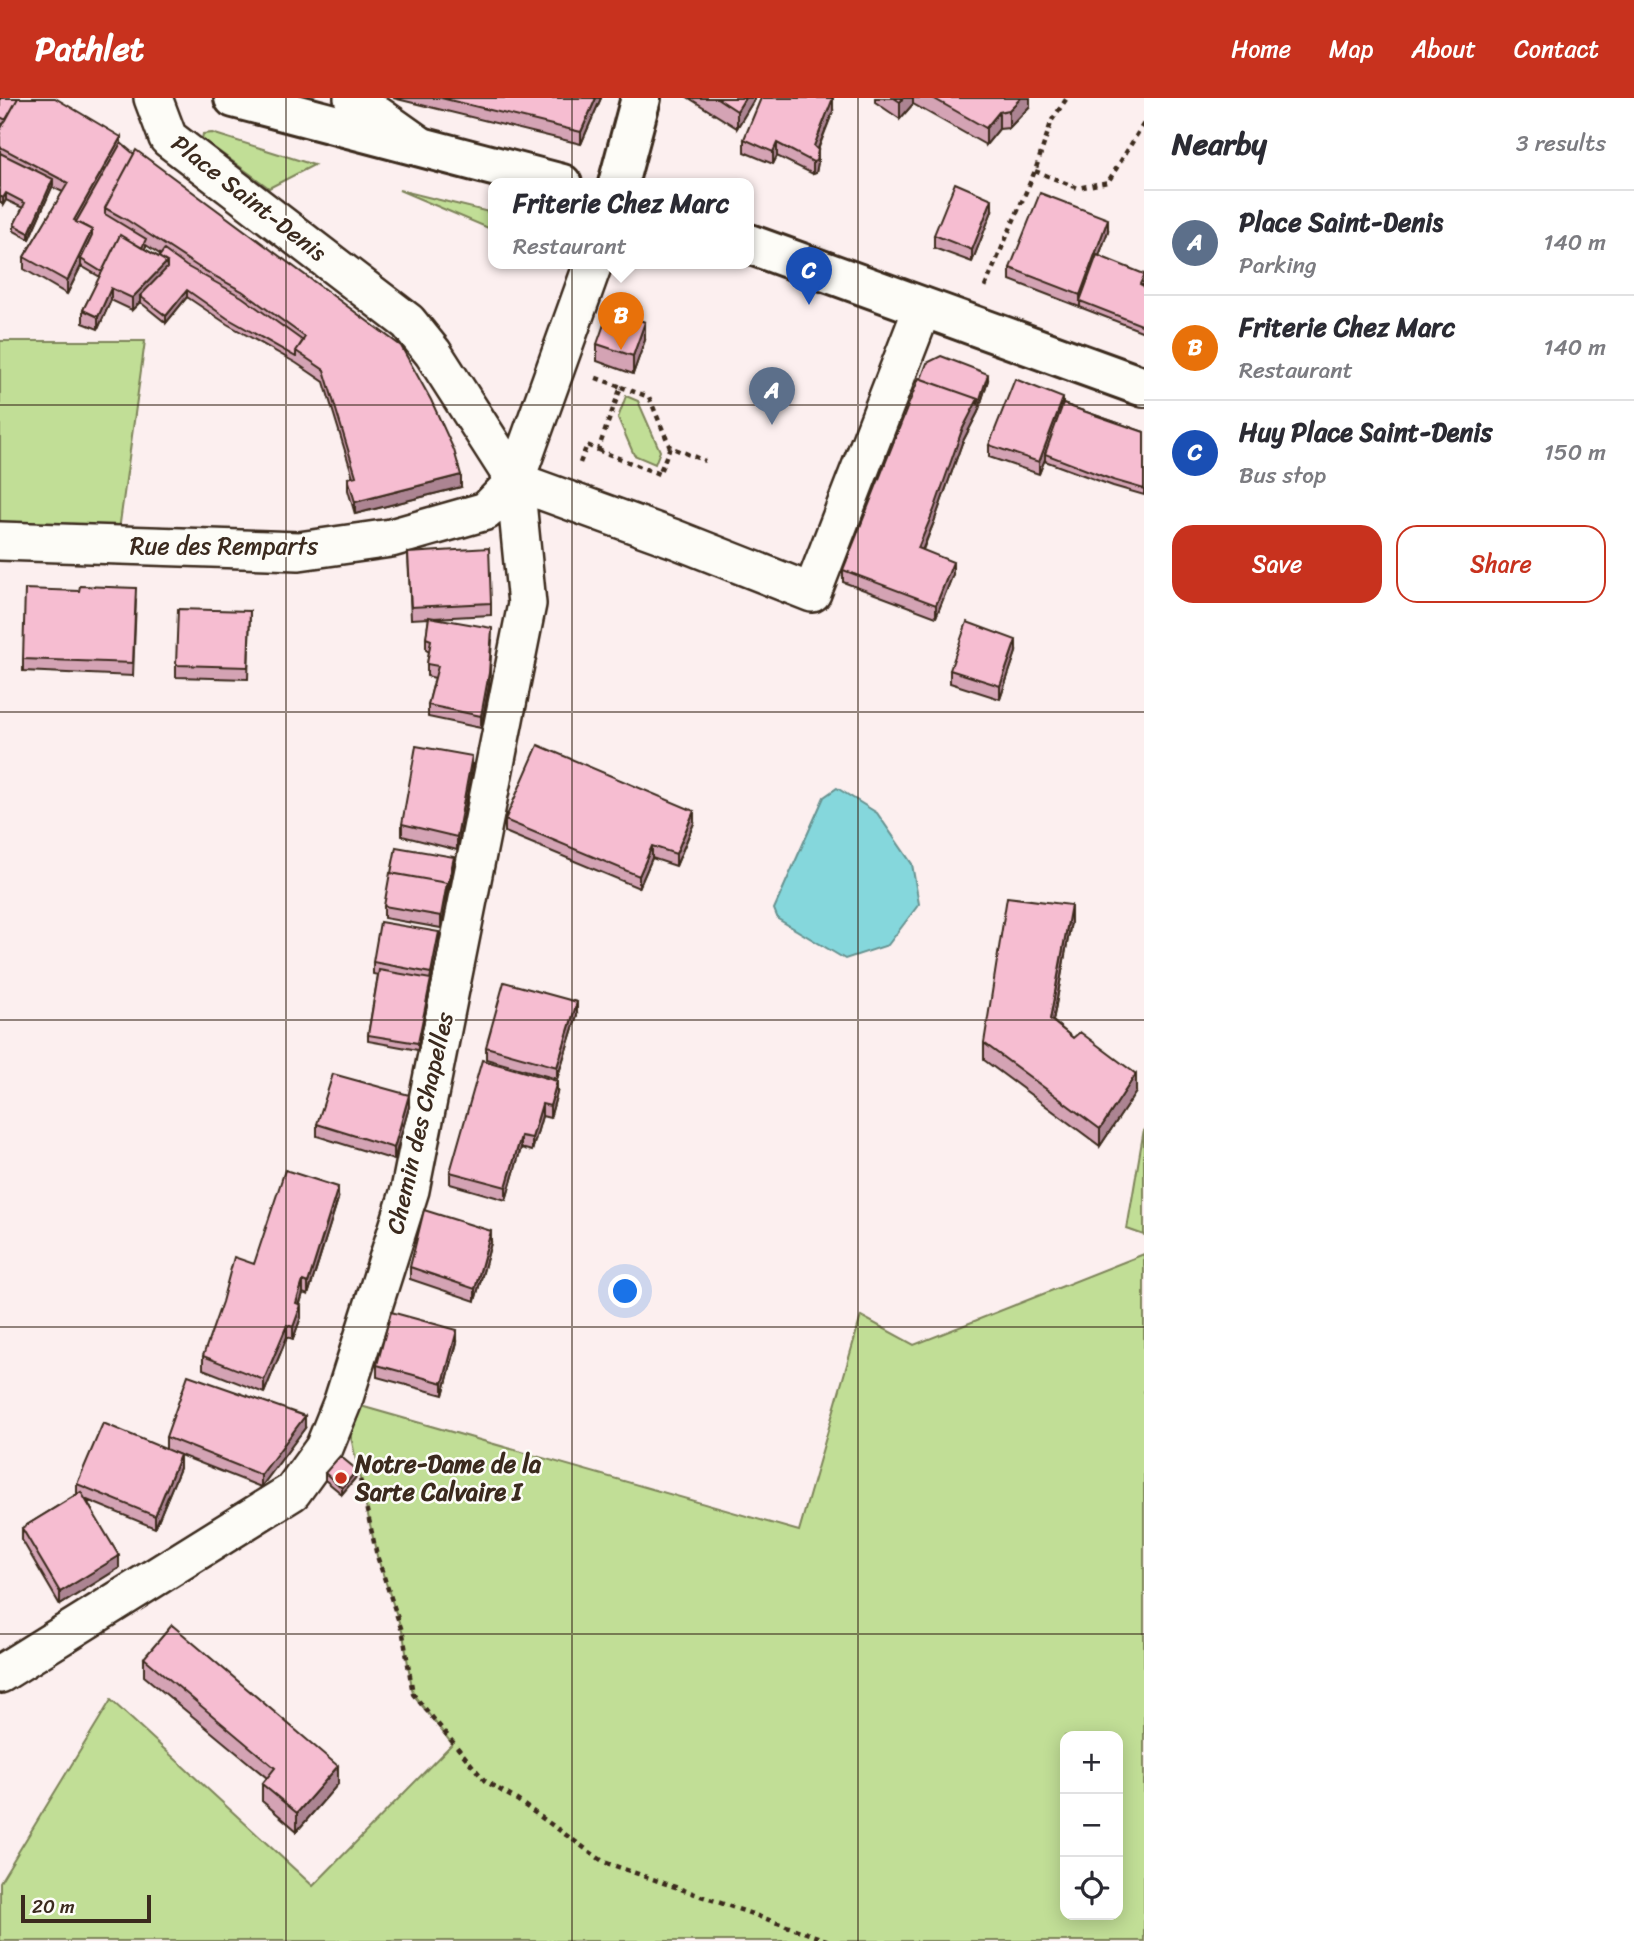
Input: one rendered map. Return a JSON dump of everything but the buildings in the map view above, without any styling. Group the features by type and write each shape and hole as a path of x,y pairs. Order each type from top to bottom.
{"main road":[{"path":"234,98 539,178"},
{"path":"620,178 642,98"},
{"path":"754,246 1144,387"}],"street":[{"name":"Place Saint-Denis","path":"153,98 168,138 408,322 433,353 515,481"},
{"path":"353,98 426,149"},
{"path":"591,269 515,481 675,539 812,593 923,307"},
{"name":"Rue des Remparts","path":"0,541 299,551 391,538 486,511 515,481"},
{"name":"Chemin des Chapelles","path":"0,1674 292,1492 324,1448 343,1401 410,1190 524,617 526,594 515,481"}],"path":[{"path":"971,324 1035,171 1052,120 1067,98"},
{"path":"1035,171 1078,188 1108,182 1144,123"},
{"path":"566,500 587,445 659,474 670,447 649,397 602,380"},
{"path":"598,450 621,387"},
{"path":"670,447 705,461"},
{"path":"357,1466 377,1556 403,1634 413,1694 485,1780 604,1862 830,1941"}],"green space":[{"path":"212,133 314,165 269,188 202,139 203,134"},
{"path":"399,190 488,212 488,228"},
{"path":"0,341 145,341 117,545 0,541"},
{"path":"626,396 638,401 660,451 655,464 634,455 618,418"},
{"path":"1144,1129 1144,1235 1127,1229"},
{"path":"1144,1254 1144,1941 0,1941 0,1882 111,1700 313,1886 452,1744 413,1694 403,1634 377,1556 343,1401 799,1531 861,1316 914,1345"}],"water":[{"path":"837,788 877,813 912,864 919,904 888,945 845,959 778,919 774,909 824,797"}],"place":[{"name":"Huy Place Saint-Denis","path":"809,305"},
{"name":"Friterie Chez Marc","path":"621,350"},
{"name":"Place Saint-Denis","path":"772,425"},
{"name":"Notre-Dame de la Sarte Calvaire I","path":"341,1478"}]}
